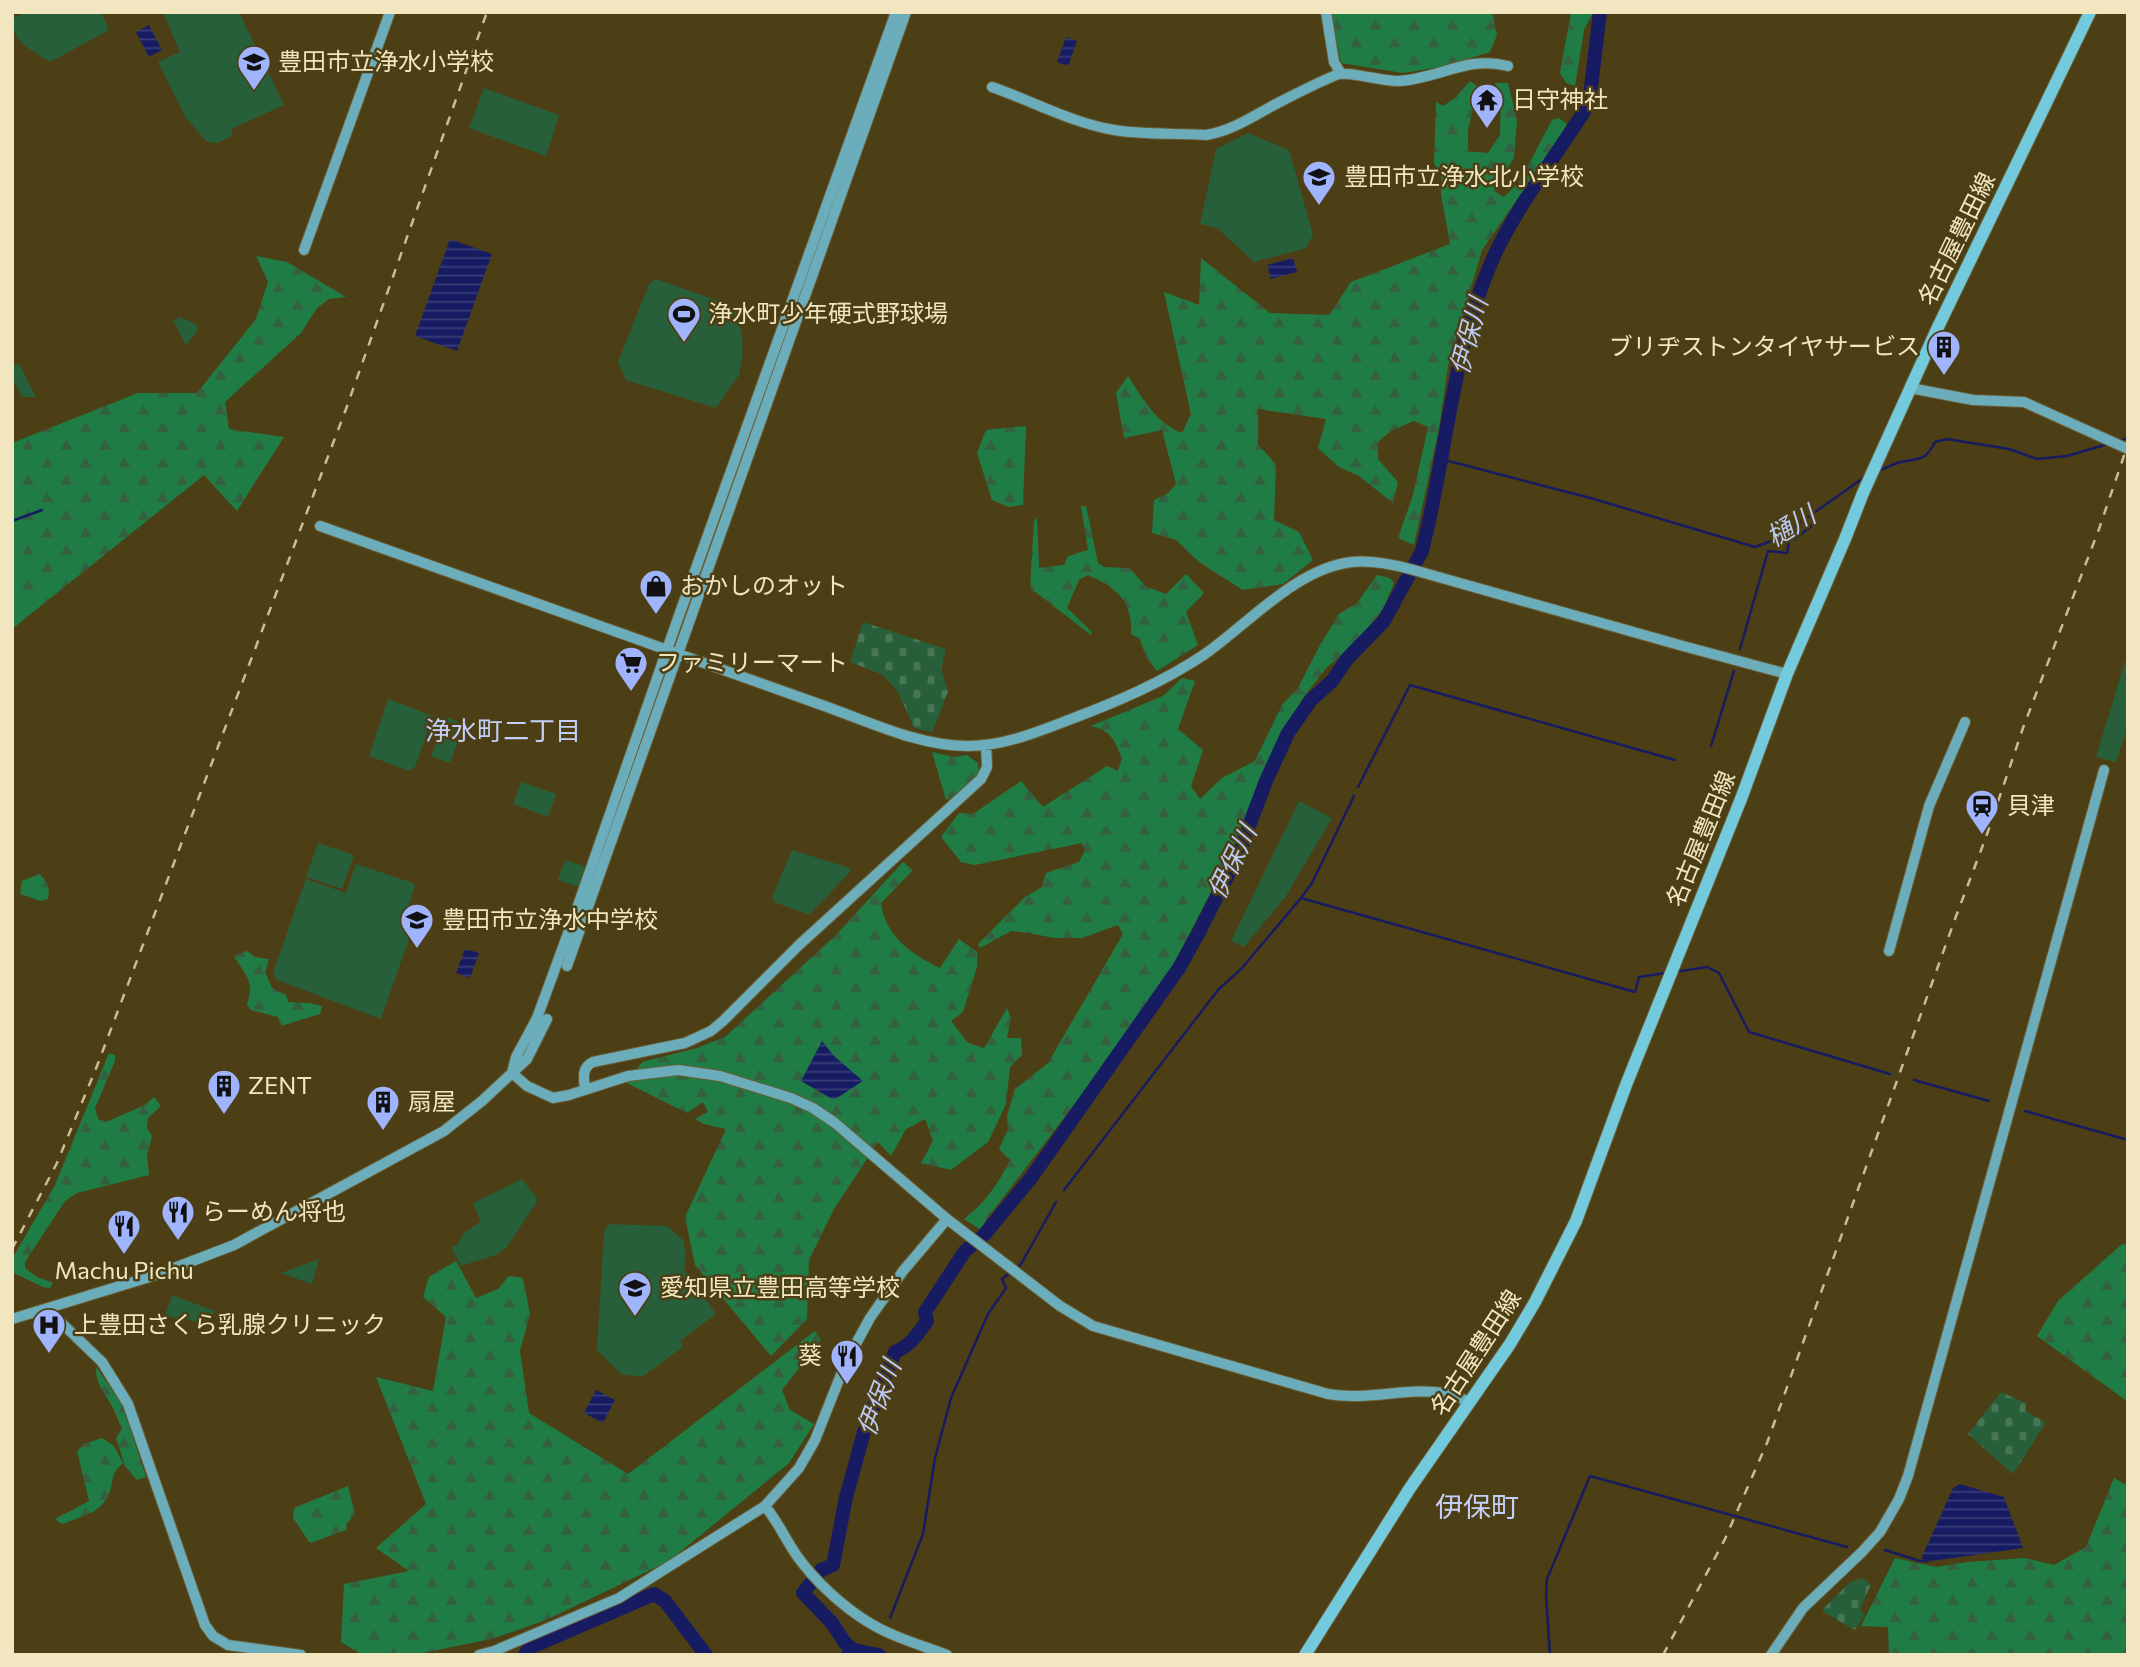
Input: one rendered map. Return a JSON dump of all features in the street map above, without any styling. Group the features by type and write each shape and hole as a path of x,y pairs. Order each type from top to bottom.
{"main road":[{"name":"名古屋豊田線","path":"1305,1655 1410,1488 1496,1366 1535,1302 1576,1221 1787,674 1877,459 2090,12"}],"street":[{"path":"304,250 390,12"},
{"path":"567,966 673,652 897,12"},
{"path":"512,1073 516,1057 537,1018 549,987 906,12"},
{"path":"1326,12 1334,62 1340,72"},
{"path":"992,87 1103,128 1206,135 1237,125 1340,72 1401,81 1480,62 1508,65"},
{"path":"1910,388 1973,400 2024,402 2124,447"},
{"path":"320,526 906,735 941,744 986,745 1018,738 1096,711 1152,685 1203,654 1290,589 1319,571 1354,562 1386,563 1437,576 1787,674"},
{"path":"1889,951 1925,819 1965,722"},
{"path":"585,1090 584,1071 586,1066 593,1062 685,1043 705,1035 723,1021 799,945 981,779 987,767 986,745"},
{"path":"1772,1655 1803,1608 1880,1532 1899,1499 1908,1476 2104,770"},
{"path":"12,1319 156,1275 240,1242 444,1131 482,1101 527,1059 547,1019"},
{"path":"512,1073 527,1086 553,1098 628,1076 678,1070 720,1076 791,1098 813,1108 835,1123 947,1219 1076,1317 1093,1326 1328,1394 1357,1397 1443,1393 1471,1402"},
{"path":"479,1655 508,1650 619,1598 765,1506 799,1468 815,1440 846,1362 870,1318 903,1271 947,1219"},
{"path":"48,1310 102,1362 128,1404 205,1625 213,1636 228,1645 300,1655"},
{"path":"765,1506 798,1557 819,1581 856,1613 867,1622 890,1633 947,1655"}],"green space":[{"path":"26,12 101,12 109,30 50,62 24,45 15,34 12,19"},
{"path":"170,12 239,12 284,105 231,129 233,135 217,143 207,142 186,118 158,62 180,52 164,15"},
{"path":"1331,12 1492,12 1497,35 1490,52 1441,67 1403,73 1341,63"},
{"path":"1571,12 1593,12 1584,30 1575,86 1566,83 1560,73"},
{"path":"1470,81 1478,87 1468,130 1468,151 1488,153 1500,135 1501,99 1495,83 1508,83 1517,121 1514,158 1494,191 1504,197 1520,181 1552,120 1559,118 1567,124 1482,250 1448,366 1439,428 1414,545 1398,538 1413,495 1428,427 1414,421 1391,431 1378,442 1378,459 1398,482 1393,503 1359,476 1339,467 1318,448 1326,419 1258,409 1258,444 1276,465 1274,520 1299,532 1313,560 1283,584 1243,590 1199,562 1176,540 1152,533 1154,500 1168,493 1176,484 1162,430 1124,438 1116,393 1128,376 1157,417 1182,433 1191,414 1164,292 1199,305 1201,258 1270,313 1329,315 1351,282 1450,244 1441,194 1441,175 1434,163 1436,102 1443,106 1455,98"},
{"path":"484,88 559,115 546,156 469,128"},
{"path":"1248,133 1289,150 1313,235 1306,248 1254,262 1217,228 1200,224 1216,149"},
{"path":"256,256 287,262 346,297 329,299 317,308 301,333 225,402 229,429 284,437 237,511 204,475 12,629 12,443 138,393 197,393 256,319 268,282"},
{"name":"浄水町少年硬式野球場","path":"656,279 727,304 736,311 742,334 743,355 739,375 716,408 626,380 618,362 649,284"},
{"path":"180,317 196,324 198,330 186,345 173,321"},
{"path":"19,364 36,397 22,397 12,378 12,367"},
{"path":"1026,426 1023,505 1009,507 992,500 977,453 986,430"},
{"path":"1081,506 1086,506 1098,563 1104,567 1129,568 1147,587 1166,594 1186,574 1204,593 1186,612 1198,645 1157,671 1146,657 1140,639 1131,634 1126,604 1107,585 1088,575 1079,580 1067,608 1091,631 1091,635 1030,588 1034,521 1037,518 1039,568 1064,565 1068,556 1088,550"},
{"path":"1377,575 1390,578 1394,583 1383,609 1356,644 1327,667 1288,723 1263,776 1240,835 1173,966 981,1230 964,1219 990,1192 1010,1160 999,1149 1008,1129 1007,1116 1015,1089 1048,1063 1123,934 1118,925 1082,938 1054,938 1011,931 980,948 978,944 1025,897 1042,887 1046,873 1079,862 1085,850 1082,843 975,865 961,862 941,837 959,813 973,814 1021,781 1043,807 1107,766 1118,771 1122,758 1114,741 1104,731 1091,726 1163,696 1182,678 1195,681 1178,729 1203,750 1191,786 1200,799 1222,778 1255,761 1282,705 1298,688 1339,614 1357,603"},
{"path":"863,622 946,649 941,669 948,692 932,732 914,728 898,692 883,675 850,662"},
{"path":"2125,661 2128,662 2128,726 2116,762 2096,757"},
{"path":"388,699 433,716 415,767 409,771 369,756"},
{"path":"446,717 464,724 450,763 431,756"},
{"path":"932,752 954,757 967,755 978,763 979,775 956,797 946,800"},
{"path":"521,782 556,794 548,817 513,804"},
{"path":"1299,801 1332,818 1286,896 1244,947 1231,941"},
{"path":"318,843 354,855 342,889 306,877"},
{"path":"792,850 850,868 851,871 811,913 774,902 772,897"},
{"path":"565,860 585,866 579,887 558,880"},
{"path":"903,862 913,870 881,903 888,926 910,950 940,968 959,939 977,952 977,967 963,1012 951,1021 968,1043 984,1048 1007,1008 1011,1019 1007,1038 1021,1038 1022,1055 1010,1067 1006,1104 988,1142 951,1170 921,1163 933,1141 925,1119 906,1129 891,1156 878,1142 834,1209 809,1260 807,1319 771,1356 695,1265 685,1217 726,1129 695,1119 708,1112 703,1102 687,1113 627,1083 642,1062 697,1048 725,1037 837,934"},
{"path":"356,864 413,883 415,886 405,916 412,930 381,1019 277,980 273,973 306,879 346,893"},
{"path":"39,874 48,885 48,899 41,901 20,894 22,881"},
{"path":"247,951 255,957 269,959 265,972 272,988 286,995 288,1002 322,1006 320,1014 281,1026 278,1017 251,1010 247,1004 249,983 234,956"},
{"path":"109,1053 115,1055 115,1061 95,1108 98,1119 106,1122 145,1105 154,1097 161,1106 148,1118 147,1128 152,1136 147,1155 149,1175 77,1193 65,1201 25,1262 25,1268 37,1277 53,1283 50,1288 43,1287 14,1273 12,1259 55,1185"},
{"path":"522,1179 538,1200 507,1247 496,1255 461,1266 451,1247 457,1245 463,1234 481,1221 473,1203"},
{"path":"609,1224 667,1226 683,1240 686,1255 684,1269 716,1314 680,1341 683,1347 642,1377 621,1374 597,1350 604,1231"},
{"path":"2122,1244 2128,1245 2128,1402 2037,1336 2058,1301"},
{"path":"319,1259 312,1284 281,1273"},
{"path":"456,1261 476,1298 498,1289 509,1276 523,1278 530,1314 520,1351 529,1413 628,1474 815,1331 821,1340 782,1390 790,1410 814,1424 789,1463 669,1561 546,1620 491,1639 413,1655 359,1653 341,1642 344,1584 409,1571 376,1548 426,1504 376,1377 433,1391 446,1317 423,1297 429,1277"},
{"path":"172,1295 215,1311 209,1324 165,1316"},
{"path":"96,1367 122,1404 146,1477 137,1480 125,1466 116,1438 122,1429 99,1383"},
{"path":"2001,1392 2026,1403 2025,1411 2046,1422 2013,1474 1968,1434"},
{"path":"102,1438 114,1446 123,1463 114,1474 108,1496 92,1512 62,1524 55,1519 89,1501 77,1451 84,1444"},
{"path":"2114,1478 2128,1486 2128,1655 1889,1655 1888,1627 1861,1626 1895,1558 1936,1567 2025,1558 2054,1565 2086,1547"},
{"path":"348,1486 355,1514 347,1523 346,1530 310,1543 293,1518 294,1508"},
{"path":"1863,1578 1871,1585 1860,1609 1865,1615 1855,1630 1823,1612 1823,1609 1850,1582"}],"shaded area":[{"path":"149,25 162,50 149,57 136,32"},
{"path":"1066,37 1077,41 1068,66 1057,62"},
{"path":"450,239 492,254 457,351 415,336"},
{"path":"1293,258 1297,272 1271,279 1267,265"},
{"path":"465,949 479,953 470,978 456,973"},
{"path":"822,1041 834,1056 863,1081 837,1098 832,1099 801,1081"},
{"path":"596,1390 615,1400 603,1423 584,1413"},
{"path":"1960,1484 2004,1497 2023,1548 1932,1561 1921,1559 1953,1488"}],"waterway":[{"name":"伊保川","path":"854,1650 803,1593 821,1570 833,1565 846,1497 864,1432 895,1352 909,1343 927,1321 925,1312 965,1251 984,1235 1031,1178 1179,968 1238,855 1266,781 1288,733 1311,700 1332,681 1347,659 1384,621 1422,551 1470,322 1494,256 1515,217 1587,107 1600,12"},
{"name":"樋川","path":"2118,441 2128,438"},
{"name":"樋川","path":"1878,471 1922,458 1935,442 1947,439 2009,449 2037,459 2067,456 2108,444"},
{"name":"樋川","path":"1441,459 1594,499 1755,547 1777,539 1866,476"},
{"path":"12,521 42,510"},
{"path":"1740,649 1768,551 1787,553 1789,541 1814,524"},
{"path":"1711,746 1734,671"},
{"path":"1358,787 1410,685 1675,760"},
{"path":"1301,898 1312,883 1354,796"},
{"path":"1064,1190 1218,990 1242,968 1301,898 1635,992 1639,977 1665,973"},
{"path":"1675,972 1707,967 1719,973 1749,1032 1890,1074"},
{"path":"1914,1080 1989,1101"},
{"path":"2025,1111 2128,1140"},
{"path":"1017,1268 1056,1202"},
{"path":"890,1618 923,1534 935,1458 951,1398 988,1314 1006,1288 1002,1279 1011,1272"},
{"path":"1550,1655 1547,1579 1590,1476 1847,1547"},
{"path":"1885,1550 1928,1561"},
{"path":"525,1655 529,1648 654,1594 665,1601 706,1655"},
{"path":"876,1653 879,1649"},
{"path":"848,1654 854,1650 879,1655"}],"railway":[{"path":"12,1249 57,1163 97,1066 346,409 487,12"},
{"path":"1663,1655 1725,1539 1767,1443 2023,728 2099,529 2128,444"}],"place":[{"name":"豊田市立浄水小学校","path":"254,92"},
{"name":"日守神社","path":"1487,130"},
{"name":"豊田市立浄水北小学校","path":"1319,207"},
{"name":"浄水町少年硬式野球場","path":"684,344"},
{"name":"ブリヂストンタイヤサービス","path":"1944,377"},
{"name":"おかしのオット","path":"656,616"},
{"name":"ファミリーマート","path":"631,693"},
{"name":"貝津","path":"1982,836"},
{"name":"豊田市立浄水中学校","path":"417,950"},
{"name":"ZENT","path":"224,1116"},
{"name":"扇屋","path":"383,1132"},
{"name":"らーめん将也","path":"178,1242"},
{"name":"Machu Pichu","path":"124,1256"},
{"name":"愛知県立豊田高等学校","path":"635,1318"},
{"name":"上豊田さくら乳腺クリニック","path":"49,1355"},
{"name":"葵","path":"847,1386"}],"district":[{"name":"浄水町二丁目","path":"503,731"},
{"name":"伊保町","path":"1477,1507"}]}
